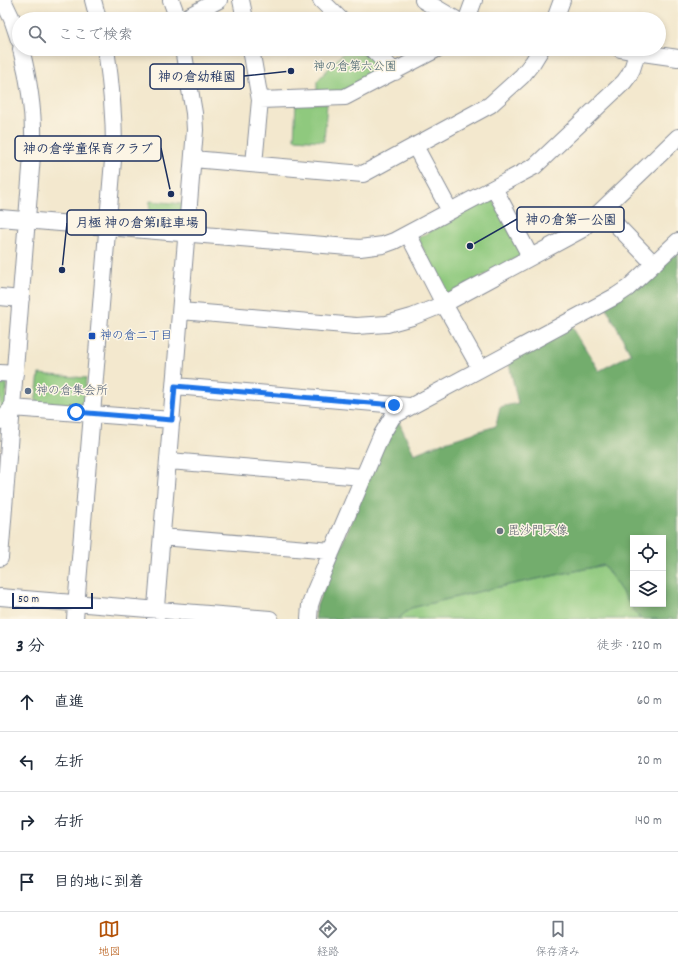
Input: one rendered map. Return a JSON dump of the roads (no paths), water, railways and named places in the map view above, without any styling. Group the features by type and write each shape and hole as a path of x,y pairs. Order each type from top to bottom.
{"street":[{"path":"3,0 12,19"},
{"path":"93,0 96,12"},
{"path":"171,0 175,12"},
{"path":"196,12 219,0"},
{"path":"241,0 244,12"},
{"path":"321,0 333,12"},
{"path":"423,0 443,12"},
{"path":"470,12 474,0"},
{"path":"558,12 562,0"},
{"path":"0,558 12,408 8,373 21,299 34,143 33,118 28,77 23,56"},
{"path":"76,611 112,167 114,121 112,83 107,56"},
{"path":"156,614 195,130 194,113 185,56"},
{"path":"252,56 260,100 254,164"},
{"path":"379,56 395,72"},
{"path":"260,100 345,97 424,56"},
{"path":"193,160 363,174 490,106 522,76 537,56"},
{"path":"0,218 360,248 383,246 534,166 624,82 632,72 635,56"},
{"path":"664,56 678,58"},
{"path":"181,311 356,326 374,326 400,321 423,313 444,304 530,256 581,230 678,137"},
{"path":"415,146 450,211"},
{"path":"494,188 530,256"},
{"path":"602,210 654,264"},
{"path":"408,234 444,304 480,368"},
{"path":"309,619 310,605 314,593 381,436 393,416 409,406 616,296 628,288 678,241"},
{"path":"0,297 21,299"},
{"path":"175,386 409,406"},
{"path":"12,408 172,420"},
{"path":"0,421 12,408"},
{"path":"169,461 363,477"},
{"path":"162,537 332,551"},
{"path":"0,597 76,611 270,619"}],"place":[{"name":"神の倉幼稚園","path":"291,71"},
{"name":"神の倉学童保育クラブ","path":"171,194"},
{"name":"神の倉第一公園","path":"470,246"},
{"name":"月極 神の倉第1駐車場","path":"62,270"},
{"name":"神の倉二丁目","path":"92,336"},
{"name":"神の倉集会所","path":"28,391"},
{"name":"毘沙門天像","path":"500,531"}],"park label":[{"name":"神の倉第六公園","path":"355,67"}]}
